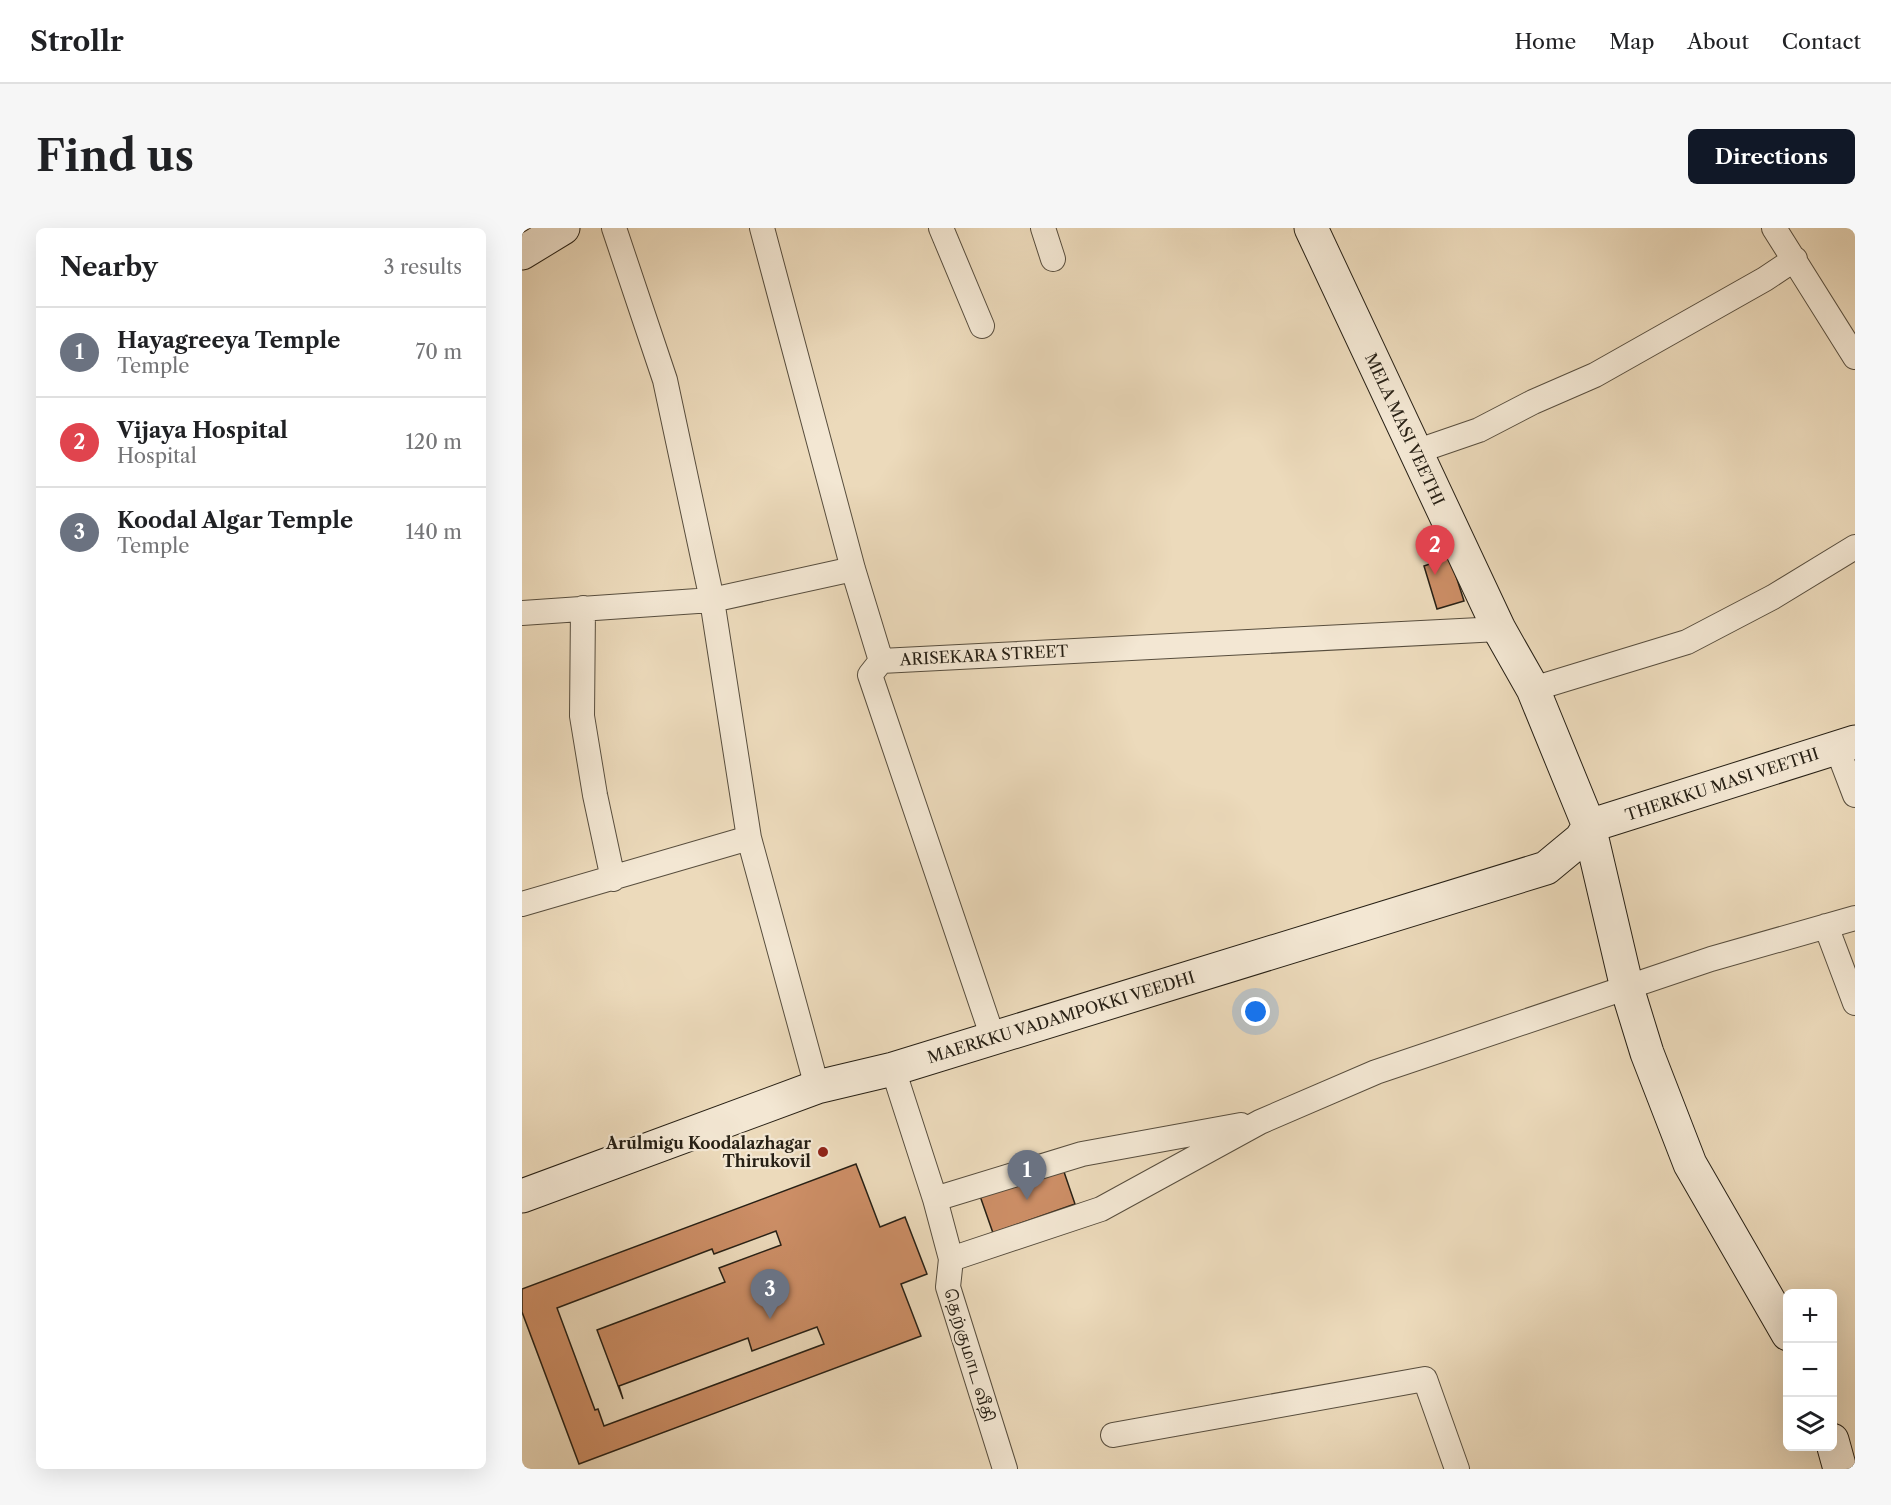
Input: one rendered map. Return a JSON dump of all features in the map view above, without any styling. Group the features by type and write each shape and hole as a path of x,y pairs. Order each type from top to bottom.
{"street":[{"path":"522,253 563,228"},
{"path":"614,228 665,380 712,600 749,838 817,1087"},
{"name":"ARISEKARA STREET","path":"762,228 853,569 881,660 1499,629"},
{"path":"941,228 982,326"},
{"path":"1043,228 1053,259"},
{"name":"MELA MASI VEETHI","path":"1311,228 1499,629 1533,689 1589,826 1627,988 1647,1053 1690,1164 1783,1325"},
{"path":"1774,228 1855,357"},
{"path":"1415,452 1479,430 1533,402 1595,375 1765,279 1795,259"},
{"path":"1533,689 1687,642 1773,597 1855,547"},
{"path":"522,613 712,600 853,569"},
{"path":"583,608 582,716 594,795 613,879"},
{"path":"881,660 870,675 993,1038"},
{"path":"1846,745 1855,795"},
{"name":"THERKKU MASI VEETHI","path":"1589,826 1846,745"},
{"name":"MAERKKU VADAMPOKKI VEEDHI","path":"522,1196 817,1087 893,1069 1546,867 1581,839 1589,826"},
{"path":"522,904 749,838"},
{"path":"951,1259 1101,1209 1260,1122 1376,1072 1711,959 1855,918"},
{"path":"1826,926 1855,1003"},
{"name":"தெற்குமாட வீதி","path":"893,1069 935,1199 951,1259 948,1287 1005,1469"},
{"path":"935,1199 1082,1154 1260,1122"},
{"path":"1113,1435 1425,1379 1457,1469"},
{"path":"1836,1451 1840,1469"}],"building":[{"path":"1450,557 1464,601 1437,609 1424,566"},
{"path":"856,1164 880,1227 905,1217 927,1274 901,1284 921,1336 579,1464 522,1312 522,1289","holes":["776,1231 781,1245 719,1268 725,1282 597,1330 623,1399 619,1386 748,1338 752,1351 817,1327 824,1344 604,1426 598,1409 595,1410 557,1308 712,1249 714,1254"]},
{"path":"1062,1166 1075,1204 993,1233 980,1196"}],"place":[{"name":"Vijaya Hospital","path":"1435,575"},
{"name":"Arulmigu Koodalazhagar Thirukovil","path":"823,1152"},
{"name":"Hayagreeya Temple","path":"1027,1200"},
{"name":"Koodal Algar Temple","path":"770,1319"}]}
